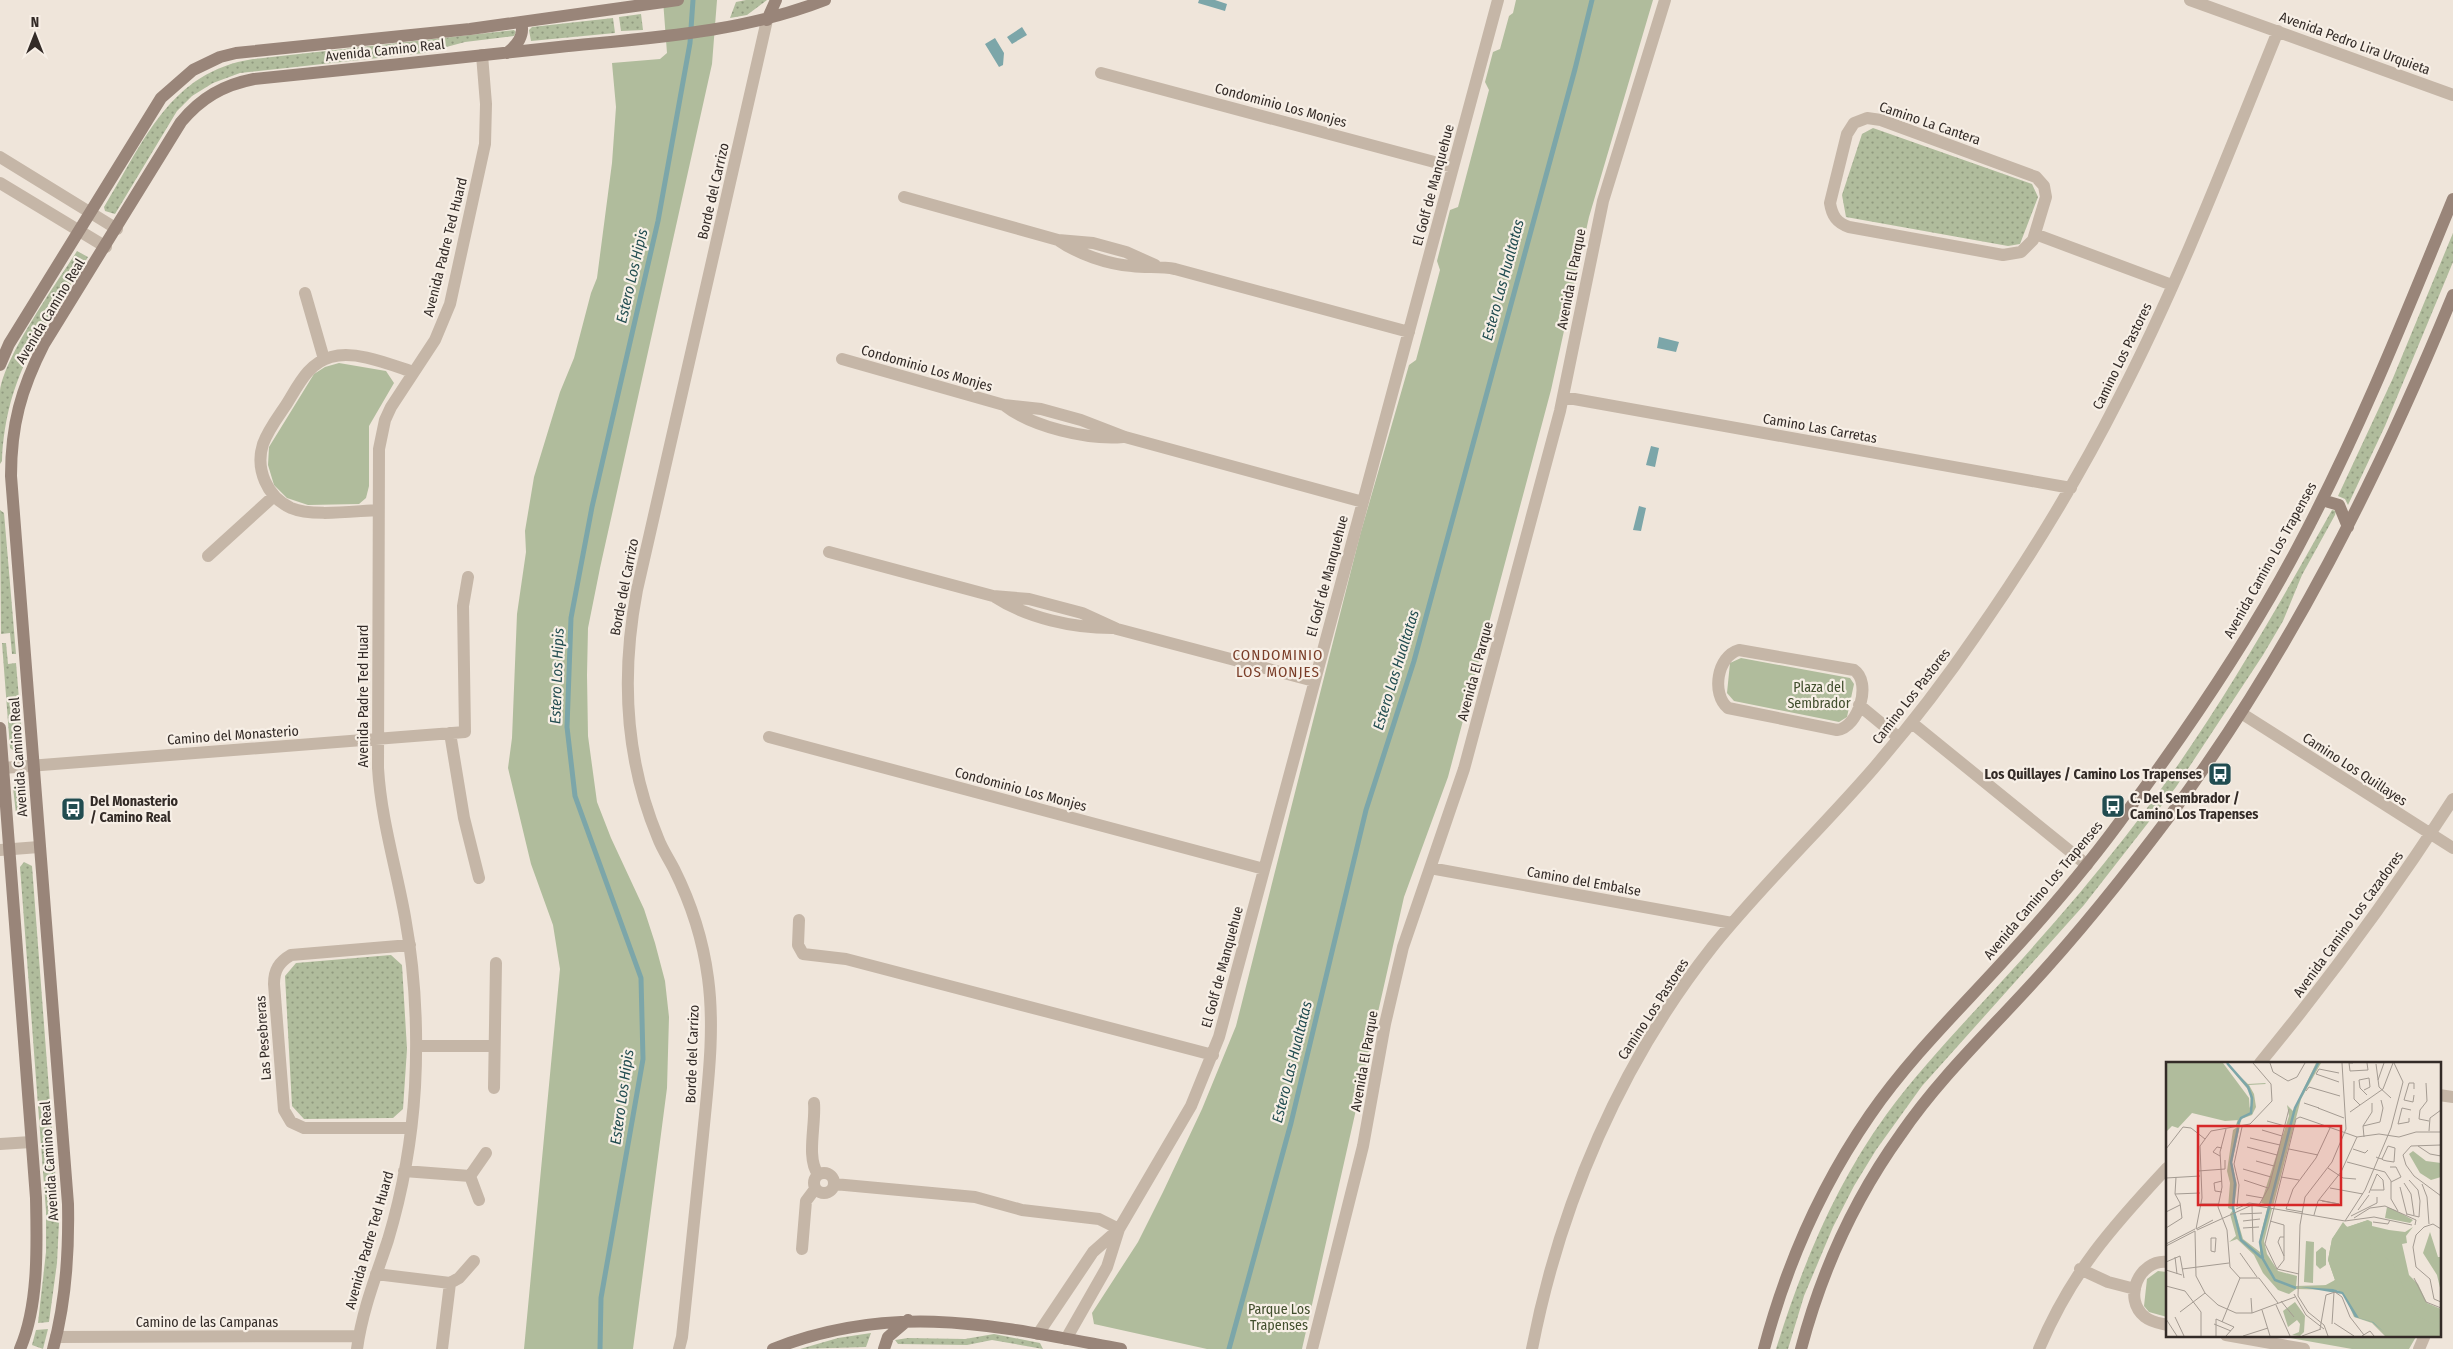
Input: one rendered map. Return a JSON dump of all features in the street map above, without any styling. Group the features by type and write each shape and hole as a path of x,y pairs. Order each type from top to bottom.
{"main road":[{"name":"Avenida Camino Real","path":"0,365 9,344 161,98 181,78 206,63 220,57 256,50 522,22 678,0"},
{"path":"767,20 776,0"},
{"name":"Avenida Camino Real","path":"54,1343 65,1280 68,1204 34,766 6,487 14,422 30,371 44,344 106,247 181,122 197,104 217,91 254,79 507,53 730,27 767,20 825,0"},
{"path":"507,53 520,38 523,30 522,22"},
{"name":"Avenida Camino Los Trapenses","path":"1764,1349 1778,1300 1804,1234 1835,1171 1867,1120 1914,1058 2043,918 2087,865 2170,752 2231,661 2272,595 2322,500 2374,390 2453,199"},
{"path":"1801,1349 1813,1309 1837,1246 1864,1194 1899,1136 1942,1080 2056,958 2110,893 2173,812 2241,713 2300,617 2348,527 2393,437 2453,295"},
{"path":"2322,500 2338,505 2348,527"},
{"name":"Avenida Camino Real","path":"0,728 5,850 36,1198 37,1246 34,1287 27,1326 20,1349"},
{"path":"884,1349 888,1337 908,1320"},
{"path":"773,1349 802,1339 852,1327 908,1320 968,1323 1121,1349"},
{"path":"1056,1349 1066,1339"}],"street":[{"name":"El Golf de Manquehue","path":"1066,1339 1107,1267 1119,1229 1178,1129 1213,1055 1410,332 1498,0"},
{"name":"Avenida El Parque","path":"1312,1349 1363,1146 1396,976 1412,918 1464,769 1563,397 1603,201 1665,0"},
{"name":"Avenida Pedro Lira Urquieta","path":"2190,0 2453,94"},
{"name":"Borde del Carrizo","path":"682,1345 711,1035 708,978 695,921 674,868 658,841 634,761 628,705 628,646 637,590 767,20"},
{"name":"Camino Los Pastores","path":"1532,1349 1559,1239 1581,1180 1611,1110 1669,1007 1732,923 1912,723 2004,596 2071,488 2121,395 2172,285 2278,31"},
{"name":"Avenida Padre Ted Huard","path":"357,1349 376,1274 388,1238 404,1171 411,1128 416,1046 410,945 382,813 378,739 379,449 382,433 391,407 435,340 446,317 482,157 486,118 482,55"},
{"name":"Condominio Los Monjes","path":"1100,72 1453,167"},
{"name":"Camino La Cantera","path":"1874,118 2036,177 2044,186 2046,197 2035,234 2026,248 2009,255 1844,225 1834,217 1830,203 1850,128 1860,120 1874,118"},
{"path":"0,156 117,229"},
{"path":"0,183 106,247"},
{"path":"904,197 1058,240 1081,253 1123,265 1155,265 1410,332"},
{"path":"2035,234 2172,285"},
{"path":"305,292 324,359"},
{"path":"378,510 305,511 290,507 274,496 263,477 261,466 263,445 307,371 324,359 351,356 413,372"},
{"name":"Condominio Los Monjes","path":"842,359 1004,405 1041,409 1081,420 1125,437 1363,502"},
{"name":"Camino Las Carretas","path":"1563,397 2071,488"},
{"path":"208,556 274,496"},
{"path":"829,552 993,596 1017,609 1074,625 1117,629 1314,681"},
{"name":"Camino del Monasterio","path":"3,768 465,732 463,606 468,577"},
{"path":"1739,650 1849,669 1857,673 1862,680 1859,705 1856,717 1851,725 1837,730 1734,710 1728,708 1720,698 1718,686 1722,664 1730,653 1739,650"},
{"path":"1859,705 1899,738"},
{"name":"Camino Los Quillayes","path":"2241,713 2429,835 2453,848"},
{"path":"1912,723 2087,865"},
{"path":"450,733 464,818 480,878"},
{"name":"Condominio Los Monjes","path":"769,737 1264,869"},
{"name":"Avenida Camino Los Cazadores","path":"2262,1062 2350,950 2453,799"},
{"path":"5,850 39,847"},
{"name":"Camino del Embalse","path":"1430,868 1732,923"},
{"path":"799,920 798,945 803,954 846,959 1213,1055"},
{"name":"Las Pesebreras","path":"410,945 291,955 280,963 276,970 274,984 282,1103 291,1122 304,1128 411,1128"},
{"path":"494,1088 496,963"},
{"path":"416,1046 494,1046"},
{"path":"2440,1094 2453,1097"},
{"path":"814,1103 815,1125 812,1160 818,1174"},
{"path":"0,1144 31,1142"},
{"path":"470,1176 486,1153"},
{"path":"2038,1349 2080,1269 2105,1235 2166,1169"},
{"path":"404,1171 470,1176"},
{"path":"824,1173 830,1175 834,1184 832,1190 825,1194 818,1192 815,1188 814,1180 818,1174 824,1173"},
{"path":"470,1176 479,1200"},
{"path":"834,1184 975,1197 1022,1210 1099,1219 1119,1229"},
{"path":"802,1249 806,1201 815,1188"},
{"name":"El Golf de Manquehue","path":"1038,1334 1093,1252 1119,1229"},
{"path":"376,1274 450,1283 460,1278 474,1261"},
{"path":"2166,1262 2148,1265 2138,1278 2135,1289 2136,1303 2141,1314 2152,1321 2166,1325"},
{"path":"2080,1269 2102,1280 2135,1289"},
{"path":"442,1349 450,1283"},
{"name":"Camino de las Campanas","path":"54,1343 359,1336"},
{"path":"2232,1336 2304,1349"},
{"path":"2419,1349 2426,1336"}],"green space":[{"path":"663,0 717,0 712,64 600,568 588,628 587,675 588,736 597,802 611,838 644,909 665,981 669,1017 667,1088 633,1349 524,1349 560,969 553,925 531,864 508,768 512,738 517,614 526,552 525,531 534,477 560,392 574,358 591,293 597,278 612,163 616,107 612,63 660,59 667,53"},
{"path":"767,0 747,15 730,18 736,2"},
{"name":"Parque Los Trapenses","path":"1516,0 1653,0 1589,217 1551,390 1448,777 1404,897 1302,1349 1207,1349 1094,1324 1092,1313 1138,1242 1202,1109 1236,1026 1360,535 1409,365 1416,360 1440,270 1437,261 1450,210 1458,207 1489,90 1485,82 1493,52 1500,49 1509,16 1513,13"},
{"path":"641,14 643,30 621,31 619,17"},
{"path":"613,18 615,33 531,41 529,30 532,27"},
{"path":"514,30 516,32 514,36 465,42 424,53 240,73 213,83 192,96 177,111 115,214 105,211 104,207 132,158 162,114 179,94 200,78 224,66 253,59"},
{"path":"1873,128 2032,184 2038,197 2020,244 2008,246 1846,217 1842,195 1862,134"},
{"path":"2453,233 2453,262 2385,426 2348,505 2345,499 2338,496 2393,378"},
{"path":"77,251 88,257 43,330 19,377 11,402 0,464 0,391 4,376 32,320"},
{"path":"339,363 386,371 394,383 369,426 369,486 366,498 359,504 308,505 287,498 274,485 268,465 269,447 314,374 325,367"},
{"path":"0,510 4,513 16,654 12,654 10,633 1,634"},
{"path":"2332,510 2336,511 2335,515 2302,575 2283,621 2263,655 2176,787 2084,905 1922,1086 1876,1150 1854,1186 1833,1227 1804,1296 1788,1349 1776,1349 1797,1287 1822,1227 1851,1169 1868,1142 1886,1115 1916,1077 2070,904 2112,854 2154,798 2235,678"},
{"path":"2,643 6,643 8,664 16,663 23,747 20,750 14,751 10,748"},
{"name":"Plaza del Sembrador","path":"1741,658 1850,678 1854,684 1847,717 1839,722 1734,701 1727,693 1730,663"},
{"path":"17,782 26,785 28,812 16,814 13,787"},
{"path":"24,862 32,866 59,1222 57,1263 49,1322 38,1323 46,1252 46,1211 20,867"},
{"path":"391,955 402,965 407,1049 403,1109 393,1118 304,1119 292,1106 285,976 296,963"},
{"path":"2158,1271 2166,1272 2166,1317 2149,1312 2144,1306 2147,1279"},
{"path":"48,1329 43,1349 32,1345 36,1330"},
{"path":"871,1333 866,1347 800,1349 838,1338"},
{"path":"994,1334 1040,1343 1043,1349 992,1340 967,1345 898,1344 895,1340 908,1338 965,1339"},
{"path":"2280,1336 2416,1336 2409,1349 2352,1349"}],"water":[{"path":"1199,0 1215,0 1227,4 1225,11 1198,3"},
{"path":"1022,27 1027,35 1012,44 1007,37"},
{"path":"995,38 1004,53 1003,65 999,67 985,44"},
{"path":"1659,337 1679,342 1676,352 1657,348"},
{"path":"1651,446 1659,448 1655,467 1646,465"},
{"path":"1639,506 1646,508 1641,531 1633,530"}],"waterway":[{"name":"Estero Los Hipis","path":"600,1349 601,1298 643,1059 641,978 575,796 567,727 571,618 592,507 658,221 690,43 693,0"},
{"name":"Estero Las Hualtatas","path":"1229,1349 1291,1123 1366,810 1414,661 1575,69 1592,0"}],"place":[{"name":"Los Quillayes / Camino Los Trapenses","path":"2220,774"},
{"name":"C. Del Sembrador / Camino Los Trapenses","path":"2113,806"},
{"name":"Del Monasterio / Camino Real","path":"73,809"}],"district":[{"name":"CONDOMINIO LOS MONJES","path":"1278,664"}]}
